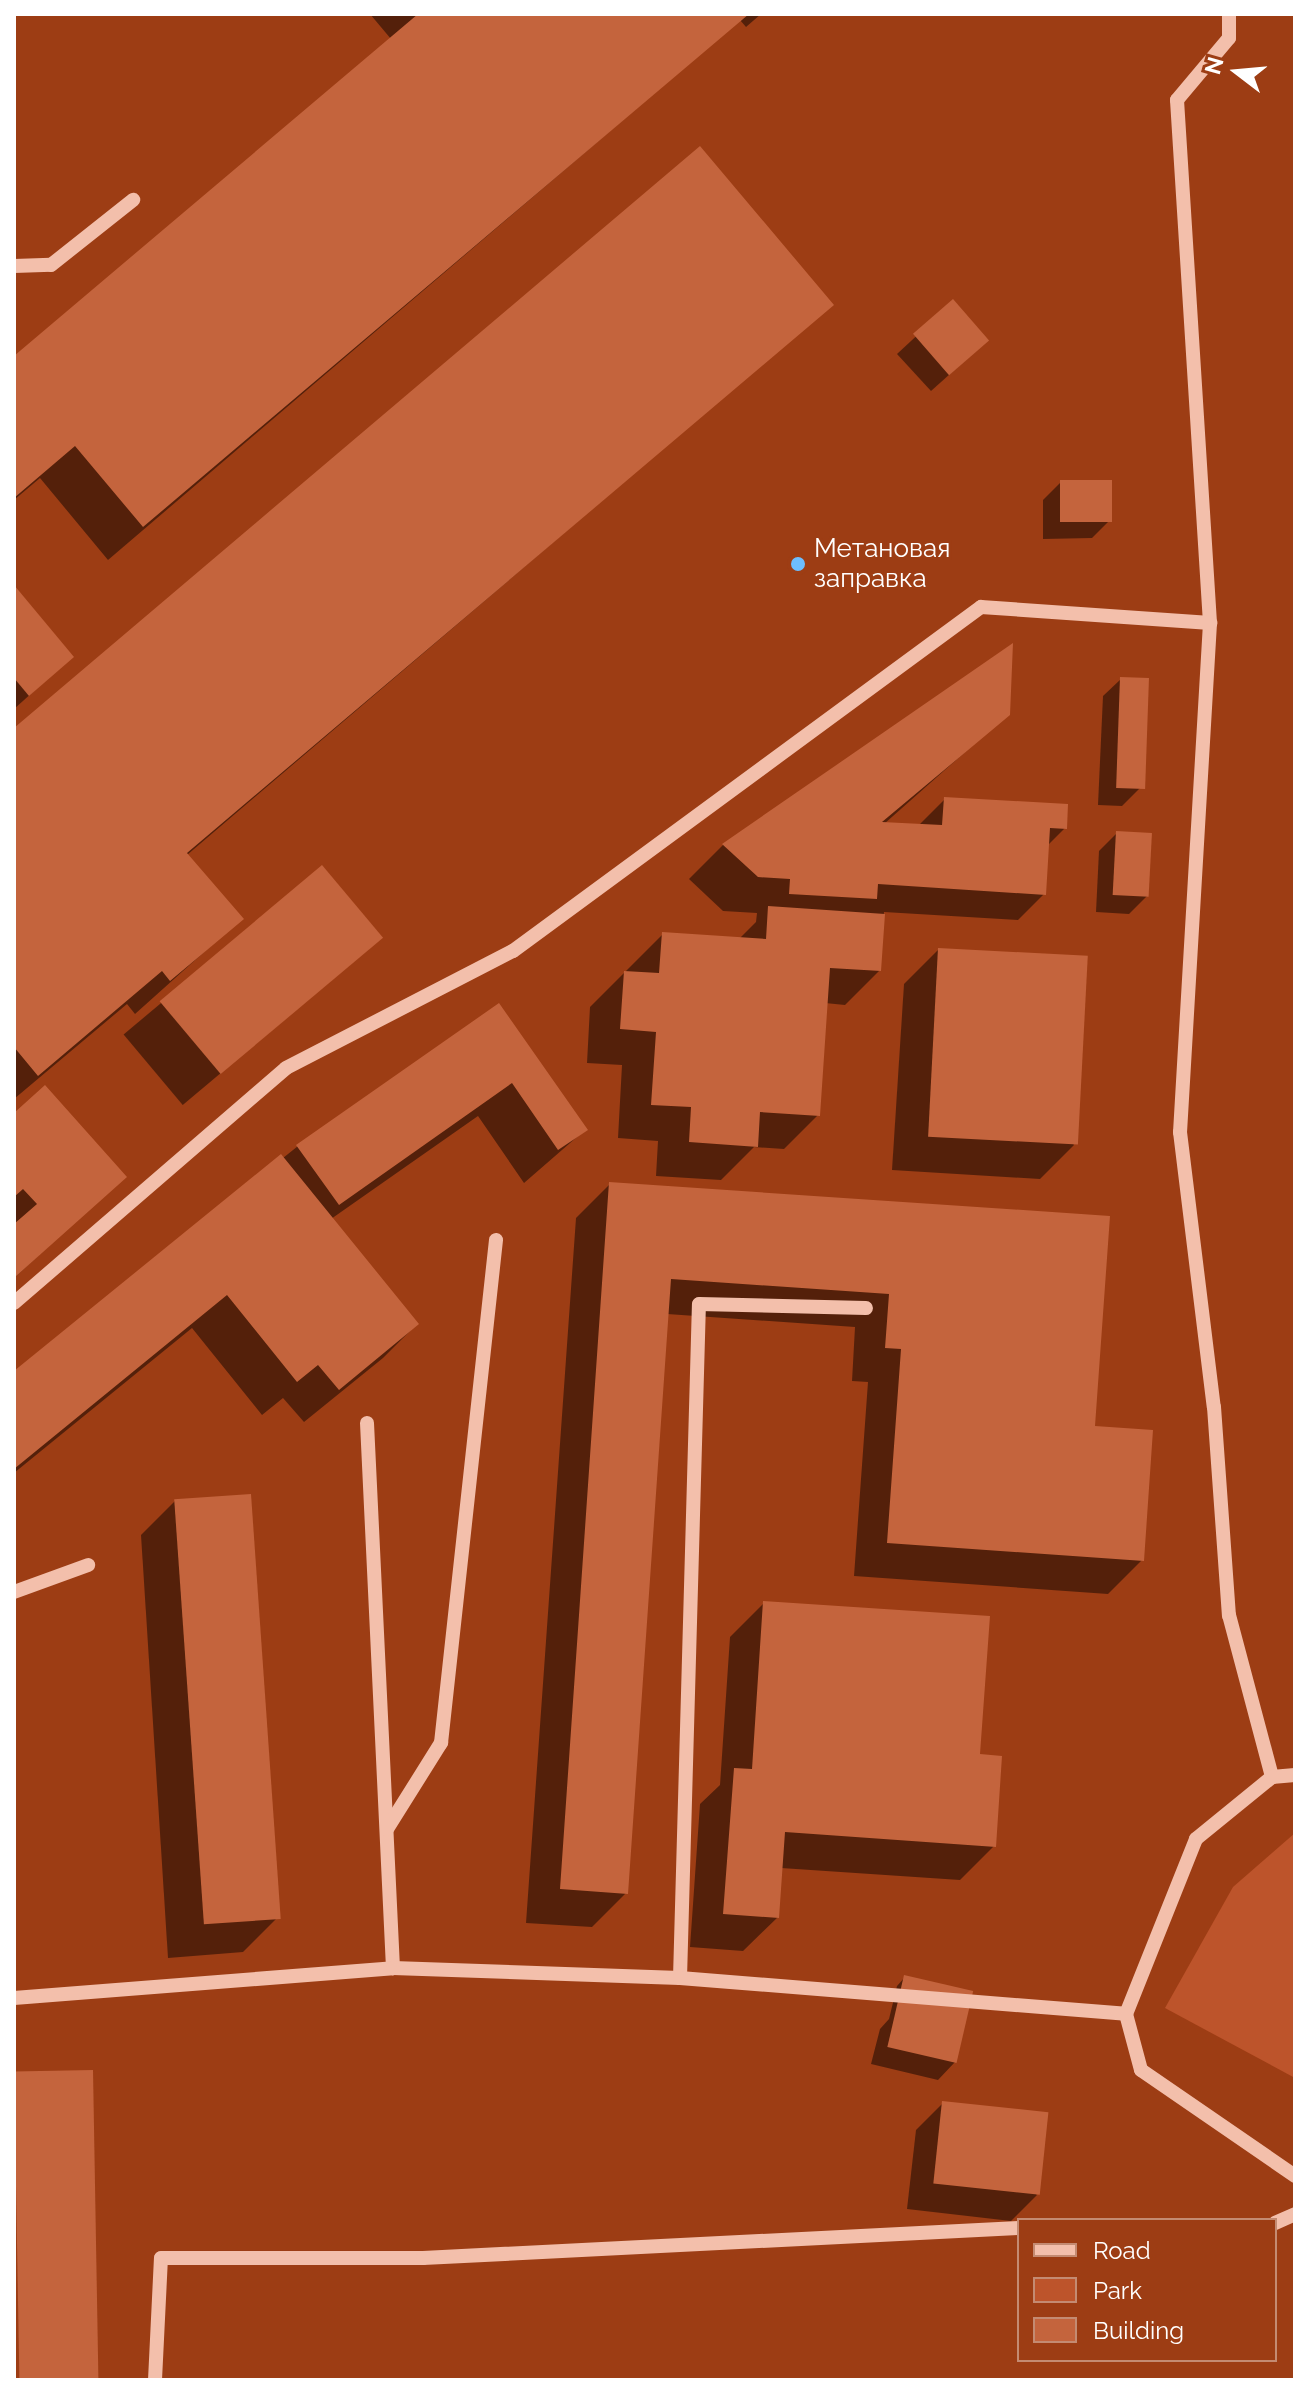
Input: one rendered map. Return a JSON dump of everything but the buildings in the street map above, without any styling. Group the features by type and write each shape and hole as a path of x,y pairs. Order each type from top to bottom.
{"lane":[{"path":"1229,14 1229,38 1177,100 1210,623 1180,1132 1214,1407 1229,1615 1272,1777"},
{"path":"14,266 51,265 133,200"},
{"path":"14,1303 286,1068 513,951 981,607 1210,623"},
{"path":"387,1829 441,1743 496,1240"},
{"path":"680,1978 699,1304 866,1308"},
{"path":"367,1423 393,1968"},
{"path":"14,1592 88,1565"},
{"path":"1295,1775 1272,1777 1196,1839 1126,2014 1141,2070 1295,2176"},
{"path":"14,1998 393,1968 680,1978 1126,2014"},
{"path":"155,2380 161,2258 423,2258 1017,2228"}],"green space":[{"path":"1295,1833 1295,2078 1165,2008 1233,1887"}],"place":[{"name":"Метановая заправка","path":"798,564"}]}
